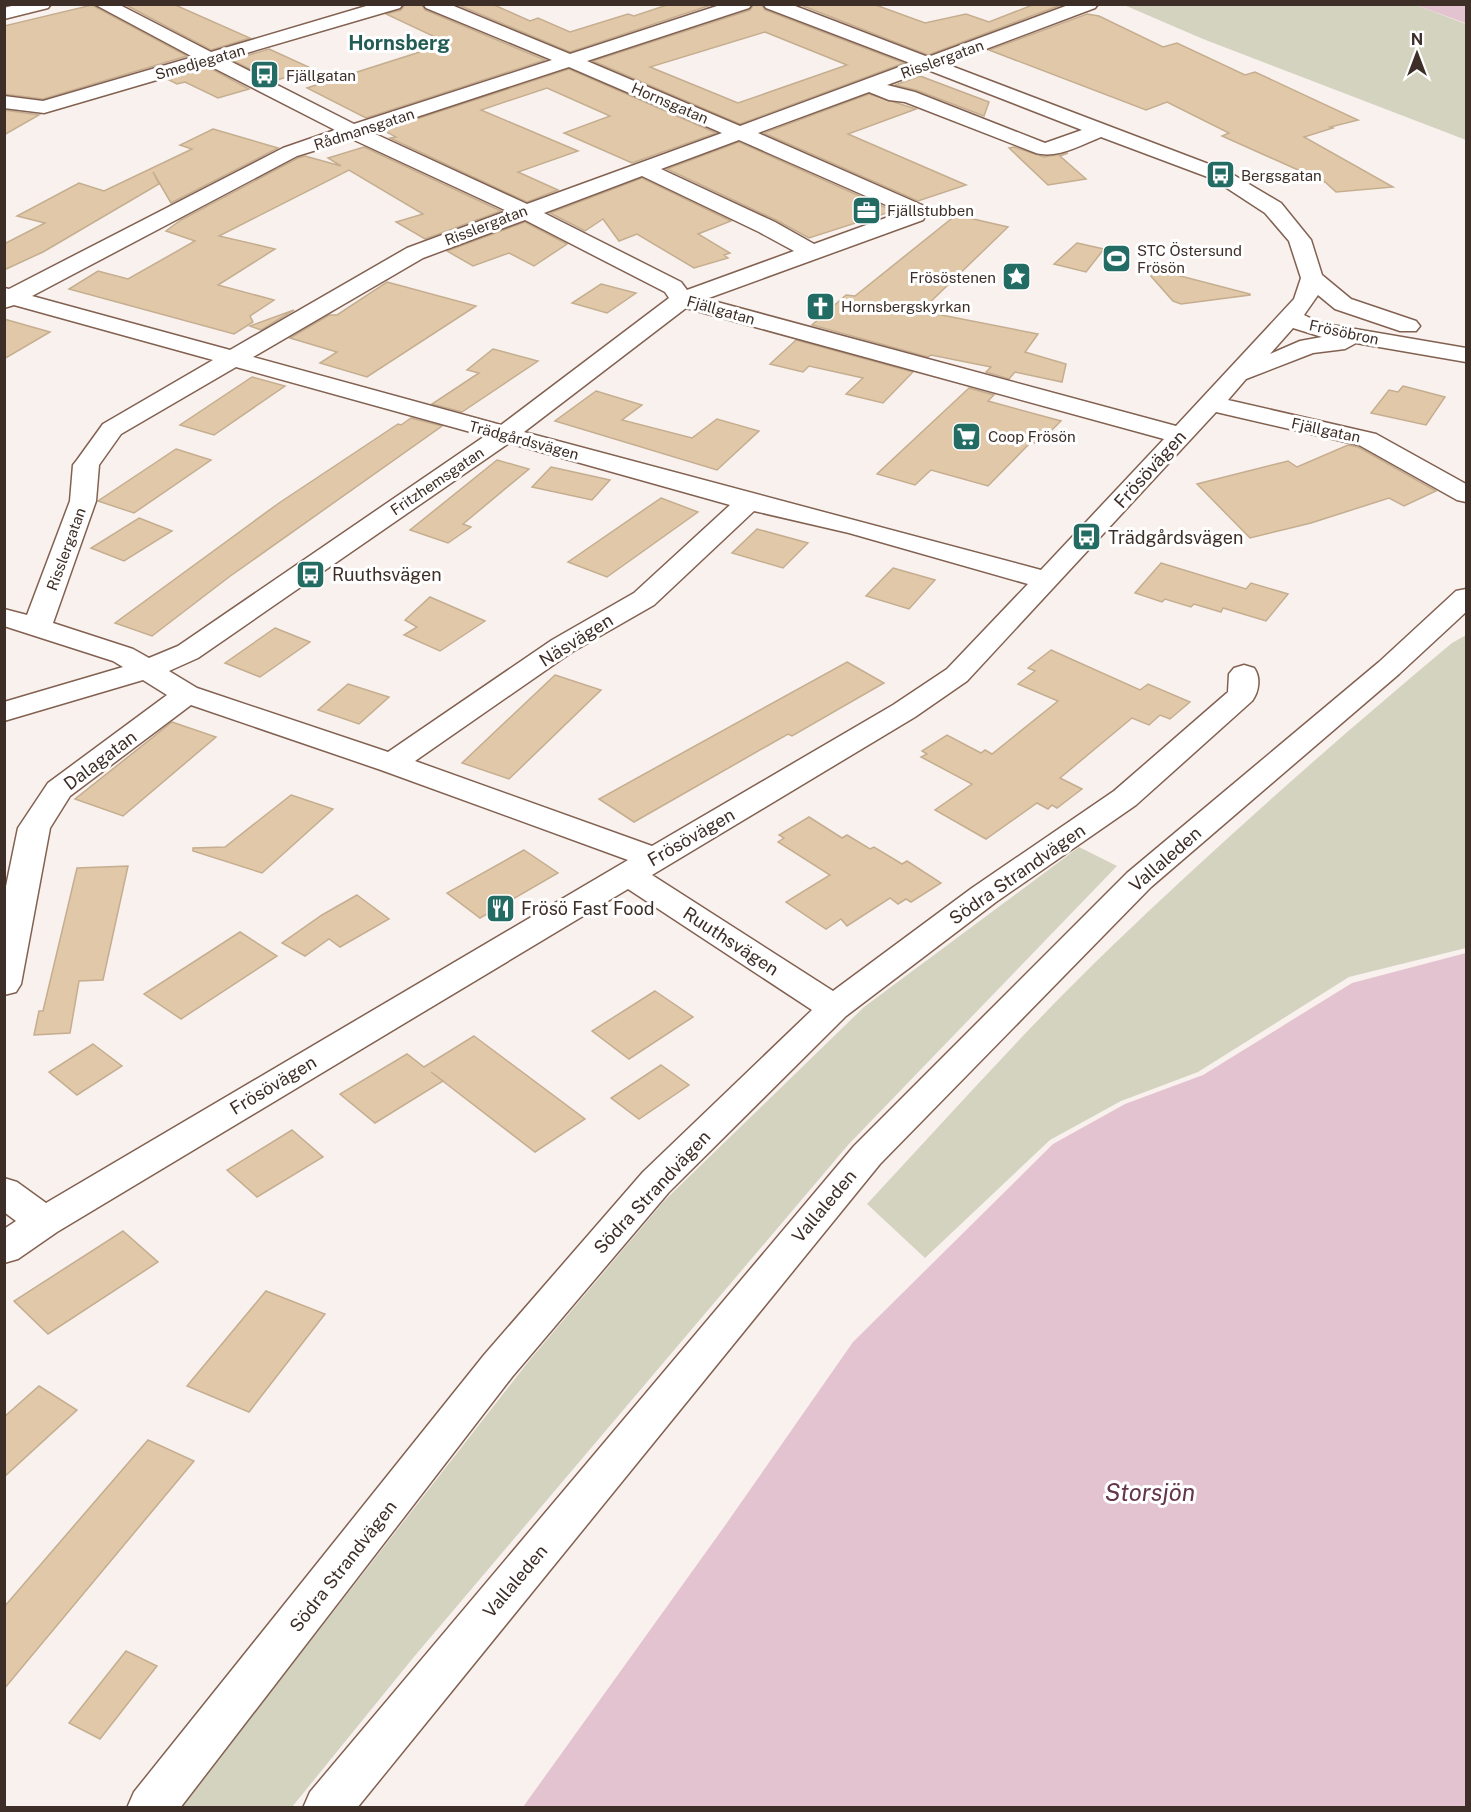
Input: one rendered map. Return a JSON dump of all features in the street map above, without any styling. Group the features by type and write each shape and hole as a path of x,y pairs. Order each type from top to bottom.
{"street":[{"path":"4,14 42,4"},
{"name":"Fjällgatan","path":"103,4 354,132 524,211 673,287 682,300 1180,435"},
{"name":"Smedjegatan","path":"4,102 44,106 394,4"},
{"name":"Hornsgatan","path":"432,4 572,61 905,206"},
{"name":"Rådmansgatan","path":"7,298 290,152 743,4"},
{"path":"772,4 1201,167 1252,193 1289,224 1300,240 1312,278 1343,304 1359,312 1437,334"},
{"name":"Risslergatan","path":"37,628 83,501 86,465 112,429 415,253 1089,4"},
{"path":"870,85 896,96 908,96 1043,149 1061,147 1101,129"},
{"path":"641,168 767,226 812,252"},
{"name":"Fritzhemsgatan","path":"4,712 148,669 188,652 505,434 682,300 915,215 914,210 905,206"},
{"path":"1291,318 1305,301 1312,278"},
{"name":"Trädgårdsvägen","path":"7,298 749,502 856,527 1045,580"},
{"name":"Frösöbron","path":"1291,318 1320,316 1467,339"},
{"name":"Frösöbron","path":"1291,318 1314,329 1467,354"},
{"name":"Frösövägen","path":"4,1249 44,1222 848,745 957,675 1024,607 1045,580 1291,318"},
{"path":"1234,378 1308,346 1329,342 1394,342"},
{"name":"Fjällgatan","path":"1210,403 1367,440 1467,494"},
{"name":"Näsvägen","path":"392,763 562,646 644,599 749,502"},
{"name":"Vallaleden","path":"327,1808 867,1155 1139,880 1389,668 1467,597"},
{"name":"Ruuthsvägen","path":"4,617 123,655 188,694 392,763 642,866 834,1008"},
{"name":"Vallaleden","path":"1389,668 1467,626"},
{"name":"Södra Strandvägen","path":"151,1808 498,1366 656,1182 834,1008 984,895 1125,798 1242,695 1244,674"},
{"name":"Dalagatan","path":"4,984 34,828 59,790 188,694"},
{"path":"4,1192 44,1222"}],"green space":[{"path":"1124,5 1416,5 1466,24 1466,140 1203,39"},
{"path":"1466,635 1466,948 1349,977 1198,1072 1121,1101 1050,1140 925,1258 867,1204 1047,1011 1152,908 1322,754 1452,643"},
{"path":"1079,847 1117,866 848,1145 413,1658 292,1807 181,1807 528,1362 664,1201 864,1007"}],"water":[{"path":"1416,5 1466,5 1466,24 1465,23"},
{"name":"Storsjön","path":"1466,953 1466,1807 523,1807 724,1527 853,1342 1053,1144 1125,1104 1203,1075 1352,983"}],"building":[{"path":"124,4 173,4 250,38 211,50"},
{"path":"405,4 421,4 425,10 545,60 366,118 307,88 448,43 386,14 401,10"},
{"path":"456,4 492,4 530,21 538,18 570,32 628,14 634,16 670,4 714,4 570,52"},
{"path":"754,4 761,4 765,10 904,63 740,124 593,61 750,10","holes":["765,32 847,65 738,103 650,67"]},
{"path":"798,4 873,4 925,23 966,14 989,22 1035,4 1061,5 928,55"},
{"path":"92,5 187,56 43,99 4,94 4,26"},
{"path":"1087,14 1099,16 1163,47 1177,43 1245,75 1255,72 1358,120 1304,137 1393,187 1336,192 1325,182 1222,136 1229,133 1167,102 1146,110 989,50"},
{"path":"269,49 313,69 274,81 232,60"},
{"path":"208,67 249,89 218,98 185,82 177,84 167,79"},
{"path":"569,69 716,133 632,163 564,133 610,116 547,88 481,110 578,151 518,172 558,190 527,202 390,138 396,137 383,130"},
{"path":"920,76 989,102 984,116 916,90 895,85"},
{"path":"869,94 916,109 848,134 966,185 918,201 764,133"},
{"path":"4,110 39,115 4,135"},
{"path":"213,129 278,148 171,203 153,172 159,184 43,252 4,270 4,244 45,223 17,216 79,183 104,191 192,149 180,145"},
{"path":"739,142 893,211 809,238 667,169"},
{"path":"364,147 501,211 425,239 396,222 423,214 349,170 219,236 275,249 218,285 274,300 250,316 253,322 234,334 69,289 98,271 128,279 195,241 166,231 181,220 298,158 305,156 341,166 328,158"},
{"path":"1014,147 1044,157 1068,153 1060,156 1086,179 1048,185 1009,148"},
{"path":"642,178 731,221 698,234 730,253 724,255 728,258 694,268 637,234 619,241 603,219 585,231 550,213"},
{"name":"Hornsbergskyrkan","path":"956,215 1008,227 921,311 1038,334 1025,352 1066,364 1062,382 1015,372 1009,379 986,372 991,367 931,355 928,357 812,325 846,295 855,296"},
{"path":"525,222 567,244 534,266 509,253 473,266 447,251"},
{"path":"1077,243 1104,249 1086,272 1054,264"},
{"path":"1142,266 1250,295 1181,304 1173,301"},
{"path":"387,282 476,306 367,377 320,363 337,352 290,338 329,315 337,315"},
{"path":"601,284 636,293 607,313 572,303"},
{"path":"294,310 261,330 250,326"},
{"path":"4,319 50,332 4,359"},
{"path":"796,340 913,372 883,403 846,394 863,378 809,366 803,372 770,364"},
{"path":"493,349 538,361 462,412 432,404 479,373 467,370"},
{"path":"252,377 285,386 214,435 180,425"},
{"path":"1403,386 1445,397 1426,425 1371,413 1389,390 1398,392"},
{"path":"969,388 994,395 988,401 1061,421 1038,444 1031,442 988,486 931,470 915,485 877,474"},
{"path":"596,391 642,405 622,420 692,438 717,419 759,431 717,470 555,421"},
{"path":"411,418 442,426 229,577 152,636 115,623 279,503 398,424 401,425"},
{"path":"1348,445 1358,447 1436,491 1404,506 1389,498 1311,523 1250,538 1197,484 1288,461 1297,467"},
{"path":"176,449 211,460 134,513 98,501"},
{"path":"497,460 529,469 463,524 471,527 448,543 410,530"},
{"path":"551,467 610,480 592,500 532,487"},
{"path":"661,498 698,512 607,577 568,562"},
{"path":"139,518 172,531 124,561 91,548"},
{"path":"757,529 808,543 783,568 732,553"},
{"path":"1161,563 1246,589 1251,583 1288,594 1266,621 1223,608 1221,612 1194,604 1191,607 1165,599 1162,602 1135,593"},
{"path":"893,568 935,580 909,609 866,596"},
{"path":"430,597 485,621 440,651 404,635 417,627 405,620"},
{"path":"275,628 310,642 260,677 225,663"},
{"path":"1051,650 1140,690 1148,684 1190,702 1170,719 1160,715 1149,725 1132,718 1060,778 1082,789 1057,808 1052,805 1048,809 1037,803 986,839 935,810 972,784 921,757 927,754 922,751 947,735 981,753 985,750 992,754 1058,701 1018,684 1035,671 1028,668"},
{"path":"847,662 884,683 792,736 788,734 634,822 599,799"},
{"path":"555,675 601,690 509,779 462,763"},
{"path":"348,684 389,697 359,724 318,710"},
{"path":"172,722 216,737 123,816 75,799"},
{"path":"291,795 333,809 262,873 193,851 193,848 225,847"},
{"path":"809,817 842,838 847,835 870,849 874,847 902,864 907,861 941,883 911,902 906,899 898,904 890,898 847,926 841,919 826,929 786,902 830,875 778,842 784,838 779,835"},
{"path":"524,850 558,873 480,918 447,893"},
{"path":"128,866 103,980 79,981 70,1033 34,1035 39,1011 43,1011 77,868"},
{"path":"357,895 389,919 340,947 329,939 305,956 282,943 322,915"},
{"path":"240,932 277,956 181,1019 144,994"},
{"path":"655,991 693,1017 629,1059 592,1031"},
{"path":"474,1036 585,1119 535,1152 443,1081 375,1123 340,1094 407,1054 424,1067"},
{"path":"93,1044 122,1066 77,1095 49,1072"},
{"path":"661,1065 689,1085 639,1119 611,1098"},
{"path":"292,1130 323,1157 257,1197 227,1170"},
{"path":"123,1231 158,1262 48,1334 14,1301"},
{"path":"266,1291 325,1314 249,1412 187,1386"},
{"path":"39,1386 77,1410 4,1477 4,1417"},
{"path":"148,1440 194,1461 4,1689 4,1607"},
{"path":"126,1651 157,1666 100,1739 69,1723"}],"place":[{"name":"Fjällgatan","path":"265,75"},
{"name":"Bergsgatan","path":"1220,175"},
{"name":"Fjällstubben","path":"866,210"},
{"name":"STC Östersund Frösön","path":"1116,259"},
{"name":"Frösöstenen","path":"1017,277"},
{"name":"Hornsbergskyrkan","path":"820,306"},
{"name":"Coop Frösön","path":"967,436"},
{"name":"Trädgårdsvägen","path":"1087,537"},
{"name":"Ruuthsvägen","path":"311,574"},
{"name":"Frösö Fast Food","path":"500,908"}],"district":[{"name":"Hornsberg","path":"399,43"}]}
